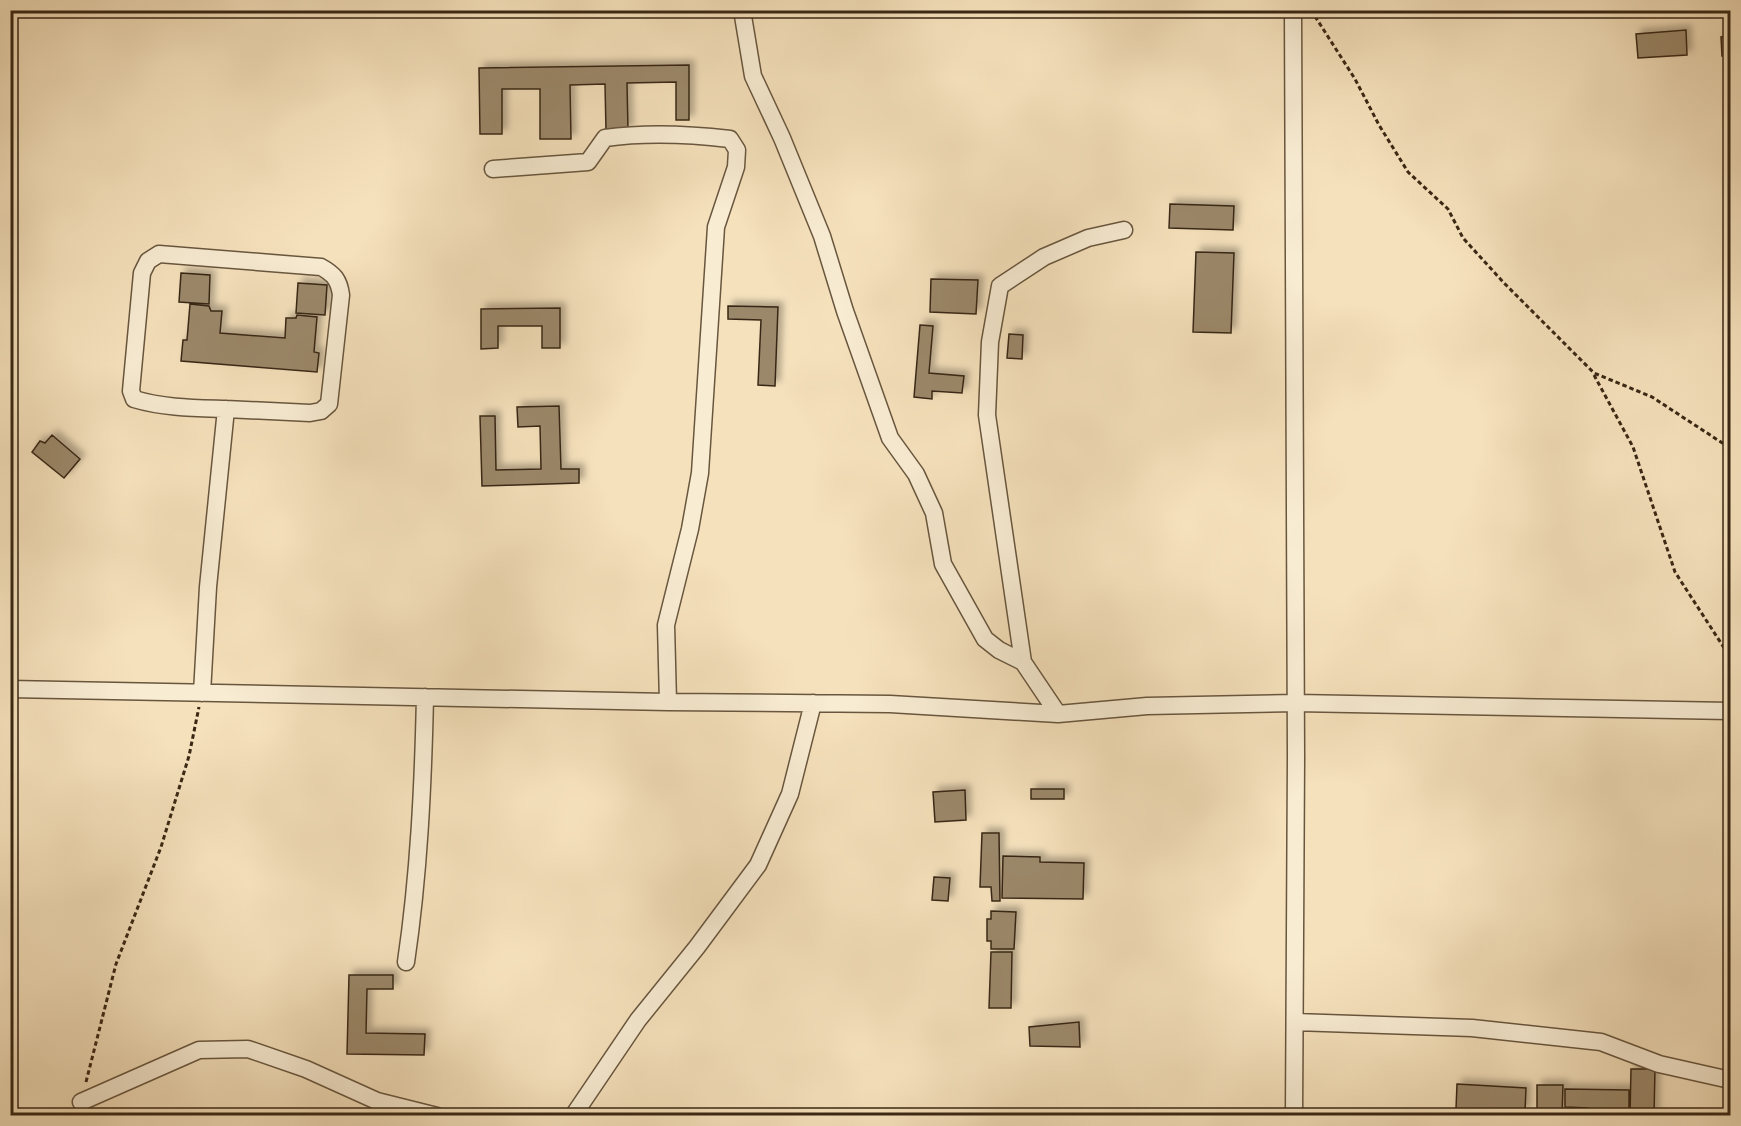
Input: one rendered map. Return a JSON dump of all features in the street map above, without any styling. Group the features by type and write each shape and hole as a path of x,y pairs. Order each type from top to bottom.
{"street":[{"path":"742,10 753,76 782,138 822,236 849,322 890,438 916,474 934,513 943,564 985,639 999,650 1023,662"},
{"path":"1293,10 1296,703 1294,1116"},
{"path":"493,169 588,162 605,138 637,134 703,135 730,139 736,150 736,167 716,227 700,473 690,529 666,625 668,702"},
{"path":"1058,714 1023,662 987,415 990,342 1000,286 1044,257 1088,238 1124,230"},
{"path":"159,254 321,267 330,272 339,281 341,294 329,404 321,411 310,413 226,409 150,404 134,399 131,391 142,273 148,261 159,254"},
{"path":"202,693 208,587 226,409"},
{"path":"10,689 890,704 1058,714 1147,706 1296,703 1731,711"},
{"path":"406,962 415,898 422,804 425,697"},
{"path":"573,1116 638,1020 758,864 789,794 813,703"},
{"path":"1295,1022 1472,1028 1601,1042 1659,1064 1731,1080"},
{"path":"81,1102 200,1050 248,1049 306,1069 377,1101 437,1116"}],"path":[{"path":"1311,10 1355,79 1379,125 1408,172 1448,209 1463,238 1504,283 1594,373 1633,447 1675,572 1731,657"},
{"path":"1594,373 1652,397 1731,448"},
{"path":"81,1102 116,964 161,847 189,756 202,693"}],"building":[{"path":"1686,30 1687,55 1638,58 1636,34"},
{"path":"1730,36 1730,56 1722,56 1721,37"},
{"path":"689,65 689,120 676,120 676,82 627,83 628,130 606,131 605,84 570,85 571,139 540,139 540,89 502,89 502,134 480,134 479,68"},
{"path":"1170,204 1234,206 1233,230 1169,228"},
{"path":"1196,252 1234,253 1231,333 1193,332"},
{"path":"181,273 210,275 209,304 179,302"},
{"path":"931,279 978,280 976,314 930,312"},
{"path":"298,283 327,285 325,315 296,313"},
{"path":"190,304 209,306 211,311 222,311 220,333 285,338 286,318 296,318 297,315 317,317 314,352 319,353 317,372 181,361 183,340 187,340"},
{"path":"728,306 778,307 775,386 758,385 761,320 728,319"},
{"path":"560,308 560,348 542,348 542,326 498,326 498,348 481,349 481,309"},
{"path":"920,325 933,326 929,373 964,376 962,393 932,391 932,399 914,397"},
{"path":"1009,334 1023,335 1022,359 1007,358"},
{"path":"559,406 561,469 579,469 579,483 482,486 480,416 495,416 496,470 541,469 540,426 518,427 517,407"},
{"path":"52,435 80,459 64,478 32,452 40,441 45,443"},
{"path":"1031,789 1064,789 1064,799 1031,799"},
{"path":"965,790 966,820 935,822 933,792"},
{"path":"982,833 999,833 1000,901 992,901 991,887 980,887"},
{"path":"1003,856 1040,857 1040,862 1084,863 1083,899 1002,898"},
{"path":"934,877 950,878 948,901 932,900"},
{"path":"991,911 1016,912 1014,949 991,949 991,941 987,941 987,919 991,919"},
{"path":"991,952 1012,952 1011,1008 989,1008"},
{"path":"349,975 393,975 393,989 367,989 366,1033 425,1034 424,1055 347,1054"},
{"path":"1079,1022 1080,1047 1030,1046 1029,1027"},
{"path":"1631,1069 1655,1069 1654,1116 1630,1116"},
{"path":"1457,1084 1526,1088 1525,1112 1456,1109"},
{"path":"1537,1085 1563,1085 1562,1116 1537,1116"},
{"path":"1565,1089 1629,1090 1629,1110 1603,1109 1603,1116 1588,1116 1588,1108 1565,1107"}]}
